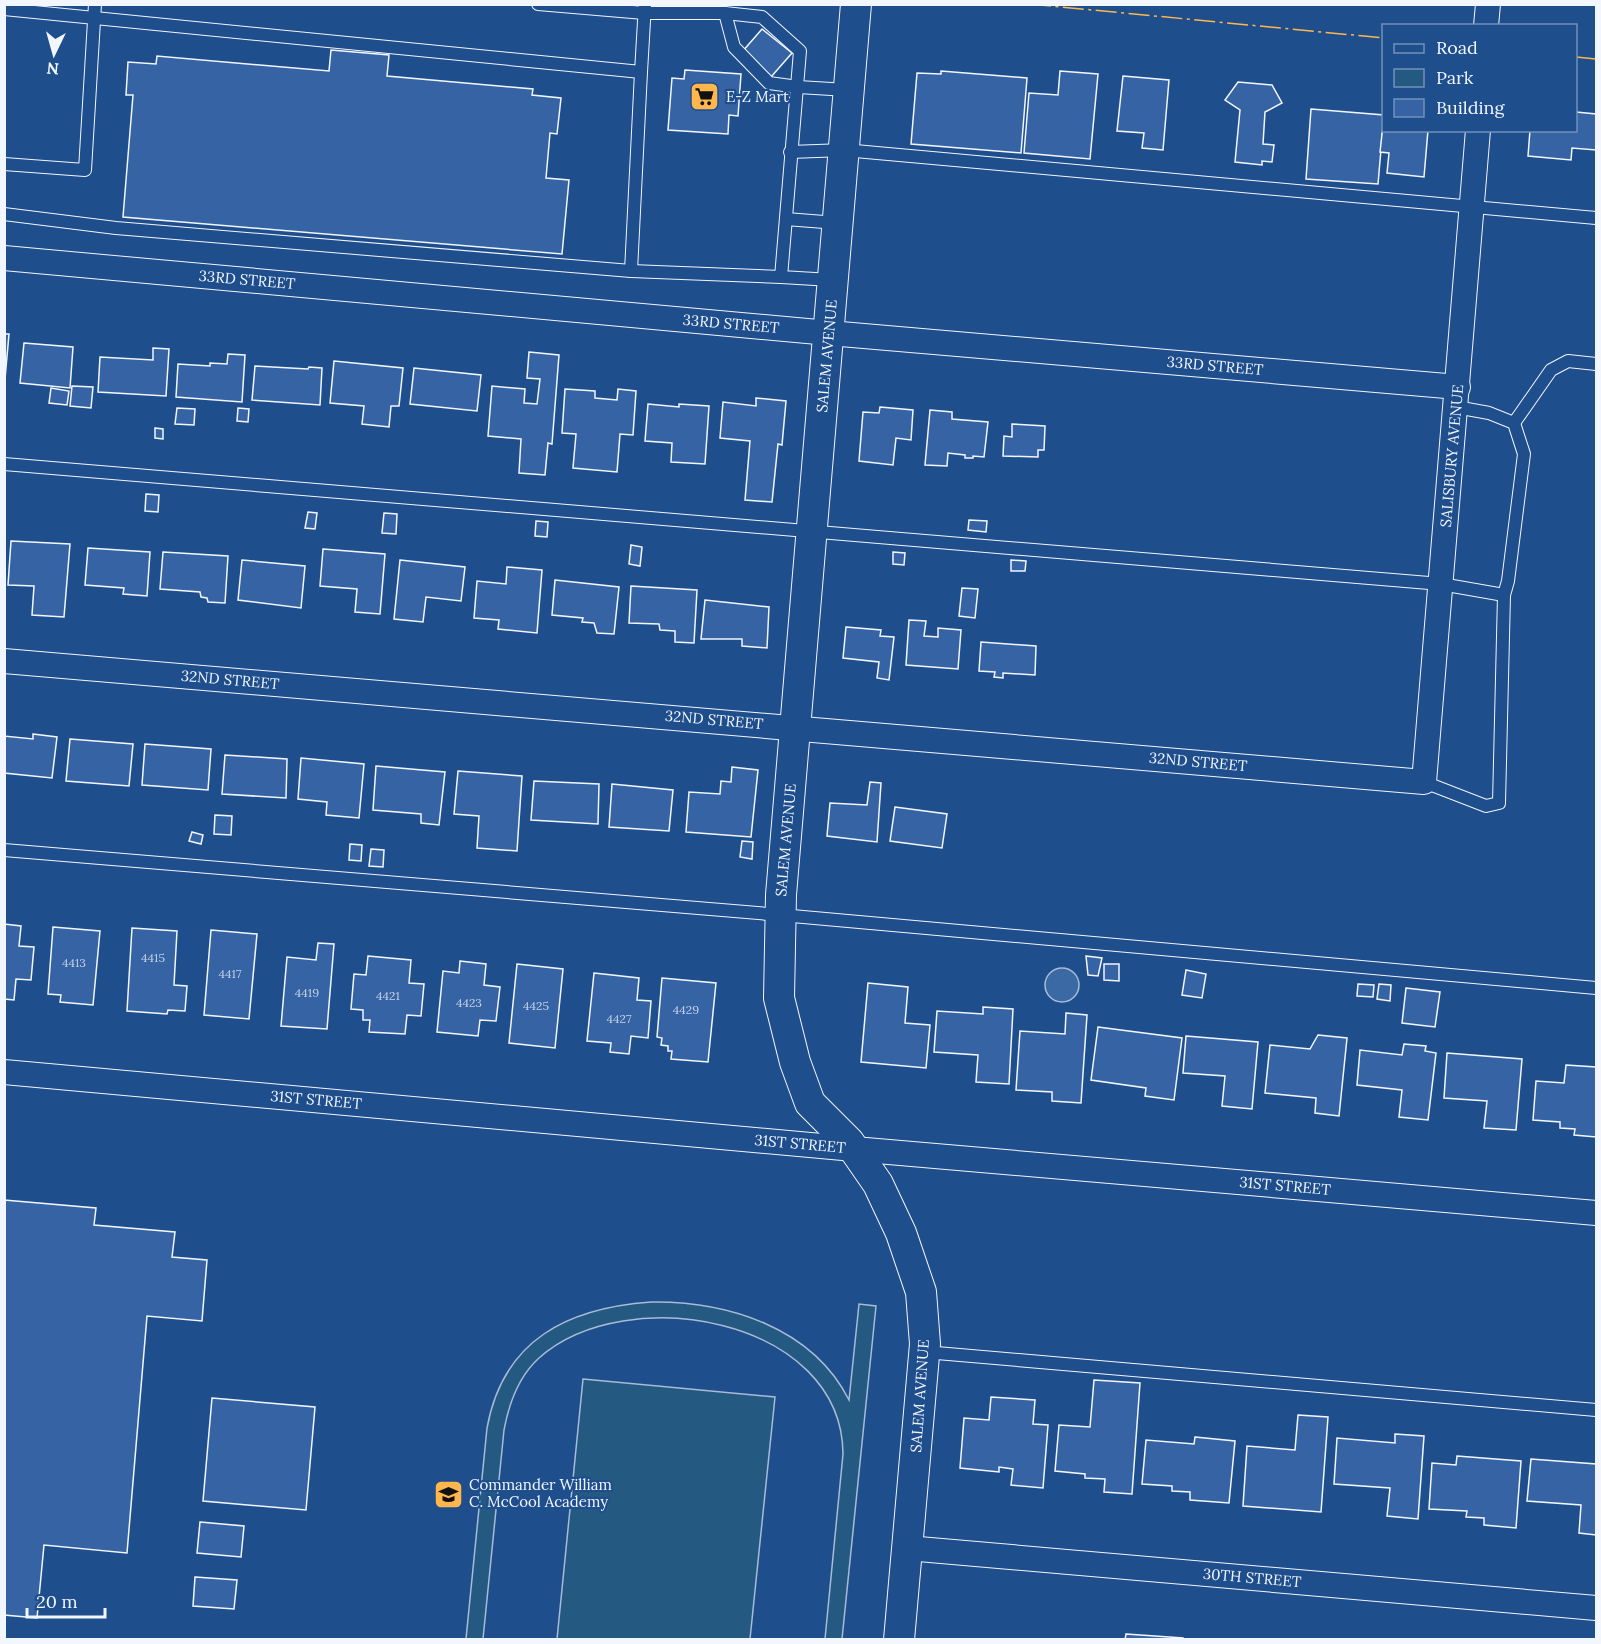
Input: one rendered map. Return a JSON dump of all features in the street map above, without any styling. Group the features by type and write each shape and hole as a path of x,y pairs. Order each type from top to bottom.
{"street":[{"name":"SALEM AVENUE","path":"856,4 795,727 781,915 779,998 795,1062 810,1103 854,1149 878,1184 901,1233 921,1292 924,1352 899,1640"},
{"path":"1486,24 1488,4"},
{"name":"SALISBURY AVENUE","path":"1424,782 1478,132"},
{"name":"33RD STREET","path":"4,258 829,333 1457,397"},
{"name":"32ND STREET","path":"4,661 1424,782"},
{"name":"31ST STREET","path":"4,1072 1596,1213"},
{"name":"30TH STREET","path":"907,1548 1596,1608"}],"lane":[{"path":"538,4 725,13 762,17 800,51 781,277"},
{"path":"4,9 95,11 641,72"},
{"path":"631,271 644,9"},
{"path":"4,164 84,170 95,11"},
{"path":"725,13 734,47 769,82 798,87 849,90"},
{"path":"790,152 844,150 1596,218"},
{"path":"4,214 116,228 631,271 833,280"},
{"path":"786,219 838,224"},
{"path":"1514,423 1551,370 1568,361 1596,364"},
{"path":"1457,397 1514,423"},
{"path":"1424,782 1486,806 1499,803 1504,594 1508,581 1524,454 1514,423"},
{"path":"4,464 1441,584 1504,594"},
{"path":"4,850 781,915 1596,988"},
{"path":"924,1352 1596,1410"}],"green space":[{"path":"651,1302 709,1307 737,1313 765,1323 790,1337 813,1354 833,1375 849,1400 859,1304 876,1306 842,1639 825,1639 843,1454 833,1408 807,1371 769,1343 723,1326 673,1318 623,1321 577,1334 539,1358 525,1373 512,1400 504,1430 483,1639 466,1639 487,1428 495,1398 508,1372 524,1351 544,1334 566,1321 592,1312"},
{"path":"583,1379 775,1397 750,1639 557,1639"}],"shaded area":[{"path":"1062,968 1074,973 1079,985 1074,997 1062,1002 1050,997 1045,985 1050,973"}],"building":[{"path":"762,29 792,53 771,77 742,52"},
{"path":"331,50 389,55 387,76 533,89 532,95 561,98 557,134 550,133 546,178 569,180 562,254 123,217 133,95 126,95 128,62 156,64 157,56 329,71"},
{"name":"E-Z Mart","path":"685,70 741,74 738,116 729,115 728,134 668,130 672,78 684,79"},
{"path":"941,71 1027,78 1021,153 911,144 917,73 941,74"},
{"path":"1060,71 1098,74 1090,159 1024,153 1029,93 1058,95"},
{"path":"1123,76 1169,80 1163,150 1142,148 1144,133 1117,131"},
{"path":"1238,82 1272,85 1282,103 1265,112 1263,144 1274,145 1272,162 1262,161 1262,165 1235,162 1240,110 1225,100"},
{"path":"1311,109 1382,115 1378,184 1306,179"},
{"path":"1577,112 1596,114 1596,150 1572,148 1571,160 1528,156 1530,132 1577,132"},
{"path":"1382,132 1428,132 1424,177 1387,173 1389,153 1380,152"},
{"path":"4,334 9,334 5,379 4,379"},
{"path":"24,343 73,347 70,388 20,383"},
{"path":"153,348 169,349 166,396 98,392 100,357 153,360"},
{"path":"529,352 559,355 552,444 548,443 545,475 519,473 521,439 488,436 492,386 525,389 524,403 537,404 540,379 527,378"},
{"path":"228,354 245,355 242,402 176,397 178,364 210,366 210,363 227,364"},
{"path":"334,361 403,368 399,406 391,406 389,427 362,424 364,406 330,403"},
{"path":"255,366 322,368 320,405 252,400"},
{"path":"414,368 481,375 477,411 410,404"},
{"path":"72,386 93,387 91,408 70,406"},
{"path":"51,388 69,391 67,405 49,403"},
{"path":"565,389 595,391 595,398 617,400 618,389 636,391 633,435 620,434 617,472 573,468 576,434 562,433"},
{"path":"756,398 786,401 782,445 778,444 772,502 745,500 750,441 720,438 723,402 756,406"},
{"path":"648,404 679,407 679,404 709,406 705,464 671,462 672,443 645,441"},
{"path":"880,407 913,410 911,440 896,438 893,465 859,461 863,412 879,413"},
{"path":"177,408 195,409 194,425 175,424"},
{"path":"238,408 249,409 248,422 237,421"},
{"path":"930,410 952,412 952,419 988,422 984,457 965,458 965,455 948,453 947,466 925,465"},
{"path":"1012,424 1045,426 1044,450 1038,450 1038,457 1003,456 1004,436 1012,437"},
{"path":"155,428 163,429 163,439 155,438"},
{"path":"146,494 159,495 158,512 145,511"},
{"path":"308,512 317,513 315,529 305,528"},
{"path":"384,513 397,514 396,534 382,533"},
{"path":"969,520 987,521 986,532 968,530"},
{"path":"536,521 548,522 547,537 535,536"},
{"path":"11,541 70,544 64,617 32,615 34,586 8,585"},
{"path":"631,545 642,547 640,566 629,564"},
{"path":"88,548 150,552 147,596 123,594 124,588 85,585"},
{"path":"323,549 385,554 380,614 355,612 357,589 320,586"},
{"path":"163,552 228,556 225,603 208,602 207,598 201,597 200,592 160,589"},
{"path":"893,552 905,553 904,565 893,564"},
{"path":"242,560 305,566 301,608 238,600"},
{"path":"400,560 465,567 461,601 426,597 423,622 394,619"},
{"path":"1011,560 1026,561 1025,571 1011,571"},
{"path":"507,567 542,570 537,633 498,629 499,620 474,618 477,581 506,584"},
{"path":"555,580 619,587 614,634 597,633 594,623 582,622 583,618 552,615"},
{"path":"631,586 697,590 694,643 675,642 675,631 660,630 659,624 629,623"},
{"path":"962,588 978,589 975,618 959,616"},
{"path":"705,600 769,607 767,648 742,646 742,639 701,639"},
{"path":"909,620 926,621 924,636 938,637 938,628 961,630 958,669 906,665"},
{"path":"846,627 881,630 880,636 894,637 889,680 877,678 879,662 843,658"},
{"path":"981,642 1036,646 1035,675 1003,673 1003,678 994,677 995,672 979,671"},
{"path":"33,734 57,737 52,778 4,773 4,736 33,739"},
{"path":"70,739 133,744 129,786 66,781"},
{"path":"145,744 211,749 208,790 142,785"},
{"path":"225,755 287,759 286,798 222,794"},
{"path":"301,758 364,764 359,818 326,815 327,802 298,799"},
{"path":"376,766 445,772 439,825 421,823 421,814 373,810"},
{"path":"732,767 758,770 751,837 686,832 689,792 720,794 721,781 731,782"},
{"path":"458,771 522,776 517,851 477,848 479,816 454,814"},
{"path":"534,781 599,784 598,824 531,820"},
{"path":"870,782 881,783 877,842 827,836 830,803 867,805"},
{"path":"612,784 673,790 669,831 609,827"},
{"path":"895,807 947,814 942,848 890,841"},
{"path":"215,815 232,816 231,835 214,834"},
{"path":"192,832 203,835 201,844 189,841"},
{"path":"742,841 753,842 752,859 740,857"},
{"path":"350,844 362,845 361,861 349,860"},
{"path":"371,849 384,850 383,867 369,866"},
{"path":"4,924 21,926 19,946 34,947 31,980 16,979 14,1000 4,999"},
{"path":"53,927 100,931 93,1005 60,1002 61,995 48,994"},
{"path":"132,928 177,931 174,985 187,986 185,1011 168,1010 167,1014 127,1011"},
{"path":"211,930 257,934 249,1019 204,1015"},
{"path":"318,943 334,944 327,1029 281,1026 287,957 316,960"},
{"path":"368,956 411,960 409,983 424,984 421,1016 407,1015 405,1034 369,1032 370,1020 363,1020 363,1010 351,1009 354,974 366,975"},
{"path":"1086,956 1102,958 1098,976 1088,975"},
{"path":"460,961 486,964 484,985 500,987 496,1021 480,1020 478,1036 437,1032 443,971 459,973"},
{"path":"517,964 563,969 555,1048 509,1043"},
{"path":"1104,964 1119,964 1119,981 1104,980"},
{"path":"1186,970 1206,974 1202,998 1182,995"},
{"path":"594,973 639,978 637,1000 651,1001 648,1038 631,1036 629,1054 610,1052 611,1043 587,1041"},
{"path":"662,978 716,983 708,1062 671,1059 672,1051 668,1051 668,1046 661,1045 662,1038 657,1037"},
{"path":"868,983 908,987 905,1023 930,1025 926,1068 861,1062"},
{"path":"1358,984 1374,985 1373,997 1357,996"},
{"path":"1379,984 1391,985 1390,1001 1377,999"},
{"path":"1406,988 1440,992 1435,1027 1402,1023"},
{"path":"983,1007 1013,1009 1009,1084 976,1082 978,1055 934,1052 937,1011 983,1014"},
{"path":"1066,1013 1087,1015 1081,1103 1052,1101 1052,1092 1016,1090 1020,1031 1065,1034"},
{"path":"1098,1027 1182,1038 1174,1100 1145,1096 1146,1088 1091,1080"},
{"path":"1318,1035 1347,1038 1339,1116 1315,1113 1316,1098 1265,1093 1270,1045 1310,1049"},
{"path":"1186,1036 1258,1042 1252,1109 1222,1106 1225,1076 1183,1073"},
{"path":"1404,1044 1426,1046 1425,1051 1436,1053 1428,1120 1399,1117 1402,1090 1357,1085 1360,1050 1402,1055"},
{"path":"1447,1053 1522,1059 1516,1130 1484,1128 1487,1101 1444,1098"},
{"path":"1566,1065 1596,1067 1596,1137 1574,1135 1575,1129 1560,1128 1560,1122 1533,1120 1536,1081 1564,1083"},
{"path":"4,1200 96,1208 94,1225 175,1232 172,1257 207,1260 202,1321 147,1316 127,1553 44,1545 37,1618 4,1615"},
{"path":"1094,1380 1140,1383 1132,1494 1104,1492 1105,1479 1085,1478 1085,1474 1055,1471 1059,1425 1090,1427"},
{"path":"991,1397 1035,1400 1033,1424 1048,1425 1043,1488 1011,1485 1013,1469 999,1467 999,1472 960,1468 964,1418 989,1420"},
{"path":"212,1398 315,1407 306,1510 203,1501"},
{"path":"1298,1415 1328,1417 1321,1512 1243,1506 1247,1446 1295,1450"},
{"path":"1395,1434 1424,1436 1418,1519 1387,1516 1390,1488 1334,1484 1337,1438 1395,1443"},
{"path":"1195,1437 1235,1441 1229,1503 1190,1500 1190,1492 1172,1491 1172,1486 1142,1484 1146,1440 1194,1444"},
{"path":"1457,1456 1521,1461 1516,1528 1484,1525 1484,1518 1466,1517 1467,1511 1429,1509 1432,1463 1456,1465"},
{"path":"1531,1459 1596,1464 1596,1535 1579,1533 1581,1505 1527,1501"},
{"path":"200,1522 244,1526 241,1557 197,1553"},
{"path":"195,1577 237,1580 234,1609 193,1606"},
{"path":"1126,1634 1183,1638 1183,1640 1125,1640"}],"power":[{"path":"1030,4 1382,38"},
{"path":"1577,57 1596,59"}],"place":[{"name":"E-Z Mart","path":"705,97"},
{"name":"Commander William C. McCool Academy","path":"448,1494"}]}
